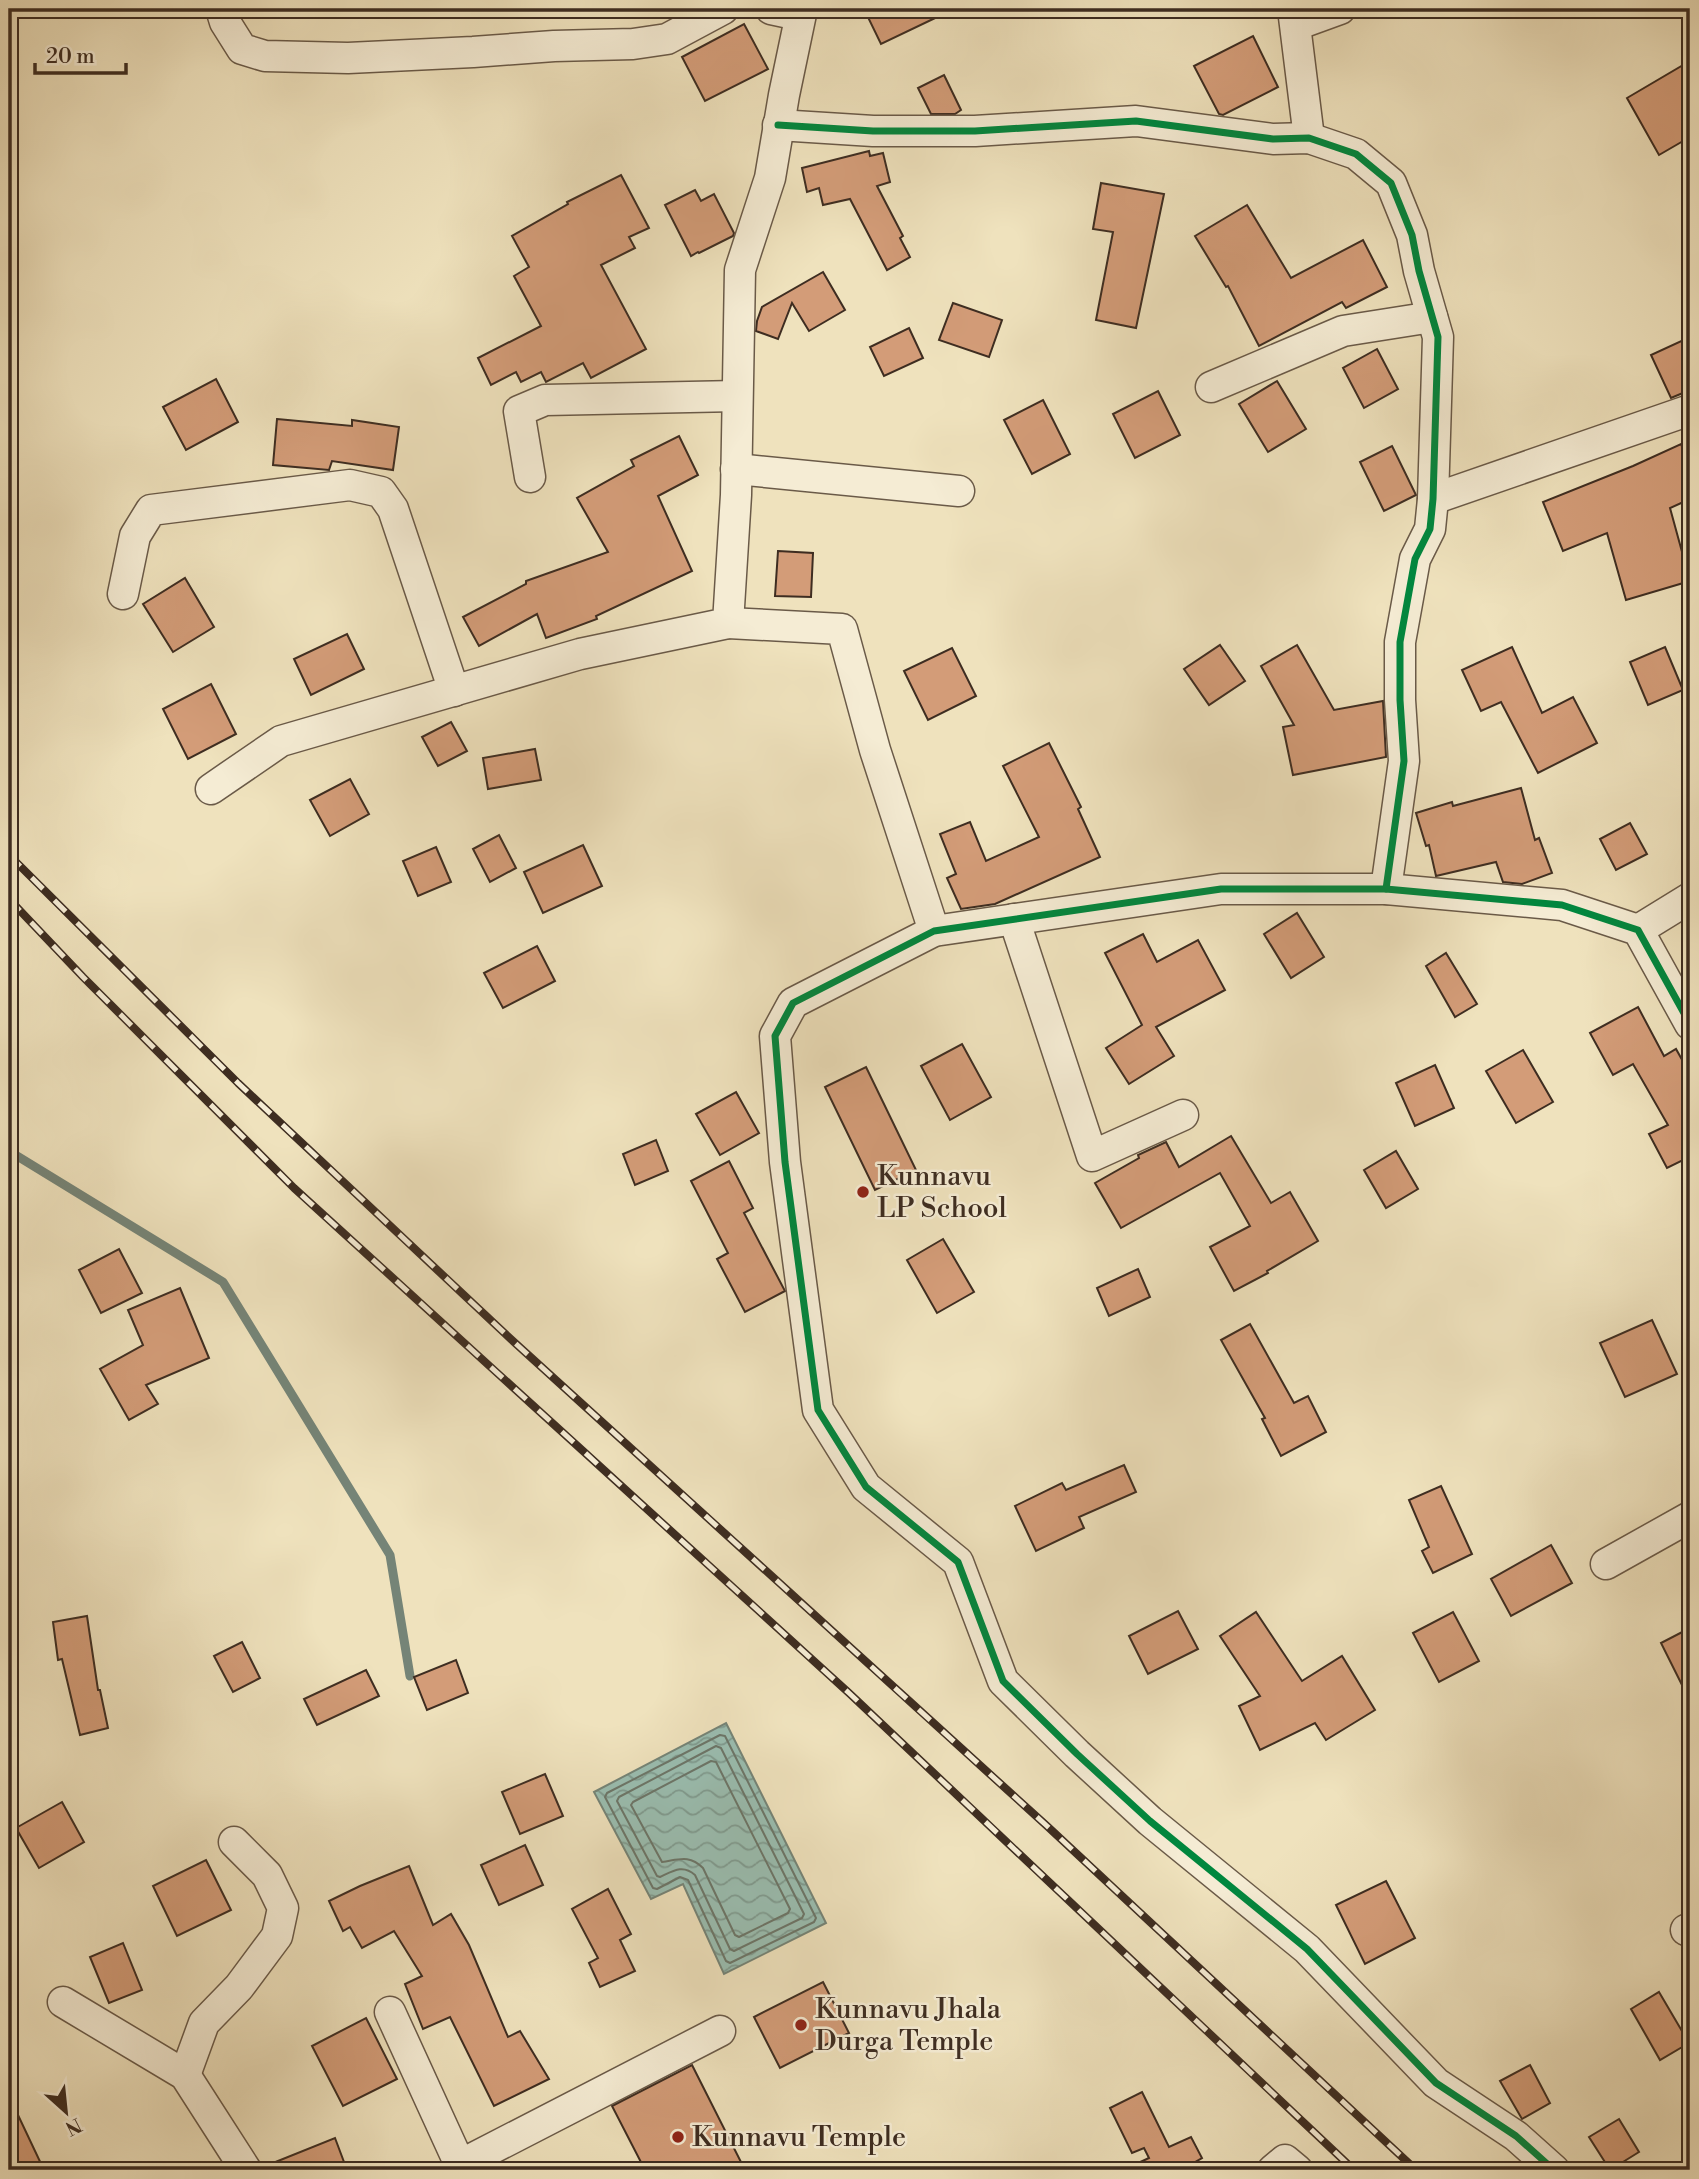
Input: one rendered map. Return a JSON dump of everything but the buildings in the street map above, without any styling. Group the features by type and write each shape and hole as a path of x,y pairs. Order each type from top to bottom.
{"street":[{"path":"221,9 225,22 242,49 265,56 348,58 633,44 667,38 723,9"},
{"path":"1309,138 1294,17 1340,9"},
{"path":"729,623 736,469 740,270 770,178 791,11"},
{"path":"778,125 873,131 962,131 1136,121 1273,139 1309,138 1356,154 1391,183 1412,235 1419,271 1438,337 1433,499 1430,529 1415,559 1400,642 1404,761 1386,889"},
{"path":"1211,387 1343,331 1432,317"},
{"path":"530,477 519,411 545,400 737,396"},
{"path":"1433,499 1690,410"},
{"path":"736,469 959,491"},
{"path":"123,594 135,536 151,510 350,485 381,492 393,509 454,691"},
{"path":"211,789 281,741 580,654 729,623 842,629 875,750 934,931"},
{"path":"1554,2170 1516,2136 1436,2083 1307,1949 1150,1821 1003,1681 958,1562 866,1487 818,1410 785,1162 775,1036 793,1003 934,931 1221,888 1386,889 1562,905 1638,930 1690,1024"},
{"path":"1638,930 1690,898"},
{"path":"1014,919 1092,1156 1183,1115"},
{"path":"1606,1563 1690,1517"},
{"path":"185,2075 204,2023 239,1987 277,1937 283,1908 267,1875 234,1842"},
{"path":"63,2002 185,2075 246,2170"},
{"path":"390,2012 462,2168 720,2031"},
{"path":"1273,2170 1285,2160 1297,2170"}],"water":[{"path":"726,1723 826,1923 724,1974 683,1884 651,1899 594,1792"}],"waterway":[{"path":"9,1151 223,1282 390,1555 410,1676"}],"railway":[{"path":"9,855 238,1083 514,1342 1047,1826 1416,2170"},
{"path":"9,899 294,1188 849,1693 1354,2170"}],"cycle path":[{"path":"778,125 873,131 975,131 1136,121 1273,139 1309,138 1356,154 1391,183 1412,235 1419,271 1438,337 1433,499 1430,529 1415,559 1400,642 1404,761 1386,889"},
{"path":"1554,2170 1516,2136 1436,2083 1307,1949 1150,1821 1003,1681 958,1562 866,1487 818,1410 785,1162 775,1036 793,1003 934,931 1221,889 1386,889 1562,905 1638,930 1690,1024"}],"place":[{"name":"Kunnavu LP School","path":"863,1192"},
{"name":"Kunnavu Jhala Durga Temple","path":"801,2025"},
{"name":"Kunnavu Temple","path":"678,2137"}]}
